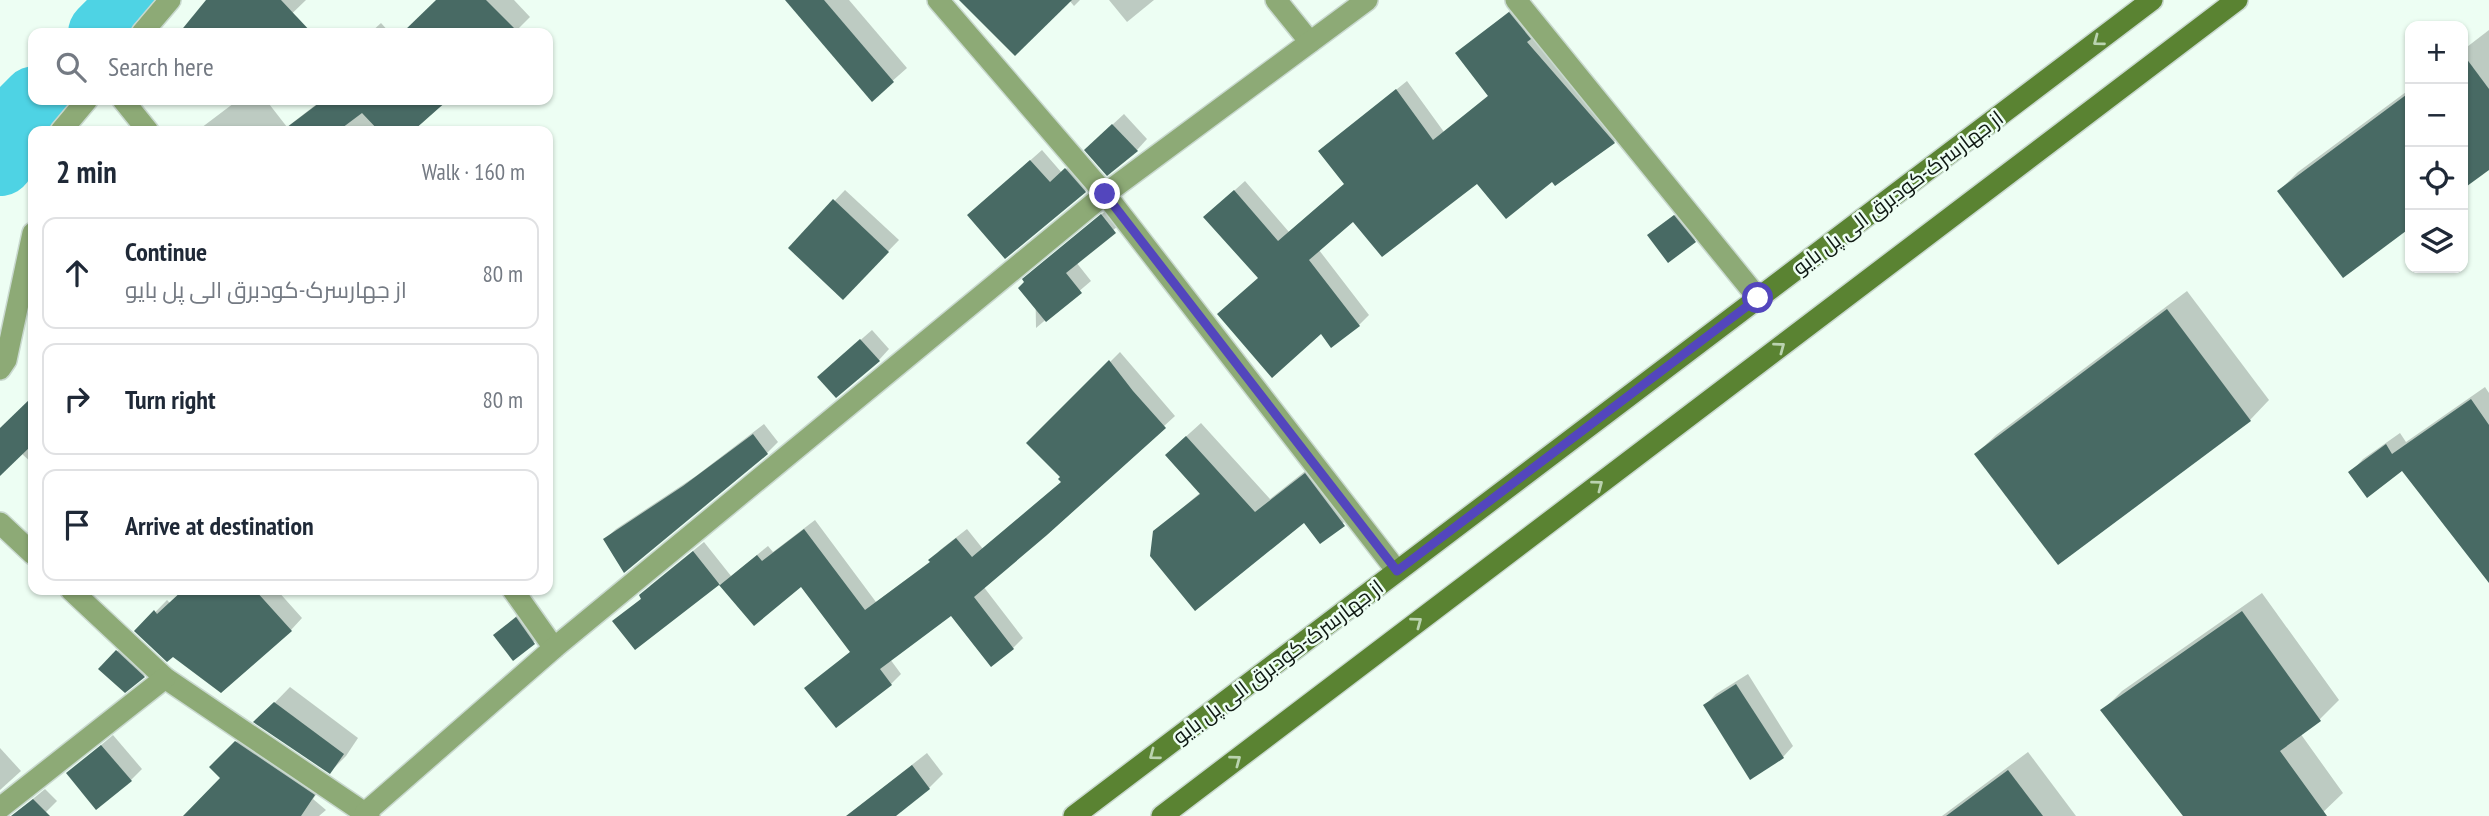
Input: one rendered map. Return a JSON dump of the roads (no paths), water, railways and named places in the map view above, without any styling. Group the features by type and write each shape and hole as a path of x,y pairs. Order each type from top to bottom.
{"street":[{"path":"146,28 170,0"},
{"path":"938,0 1105,194 1397,571"},
{"path":"1276,0 1310,42"},
{"path":"76,595 166,678 367,815 554,648 1105,194 1367,0"},
{"path":"1516,0 1758,298"},
{"name":"از جهارسرک-کودبرق الی پل بایو","path":"1074,816 2152,0"},
{"path":"1162,816 2237,0"},
{"path":"65,126 83,105"},
{"path":"127,105 144,126"},
{"path":"0,369 6,360 28,257"},
{"path":"0,523 28,549"},
{"path":"517,595 554,648"},
{"path":"0,808 166,678"}],"waterway":[{"path":"107,28 130,0"},
{"path":"0,162 9,126 30,105"}]}
